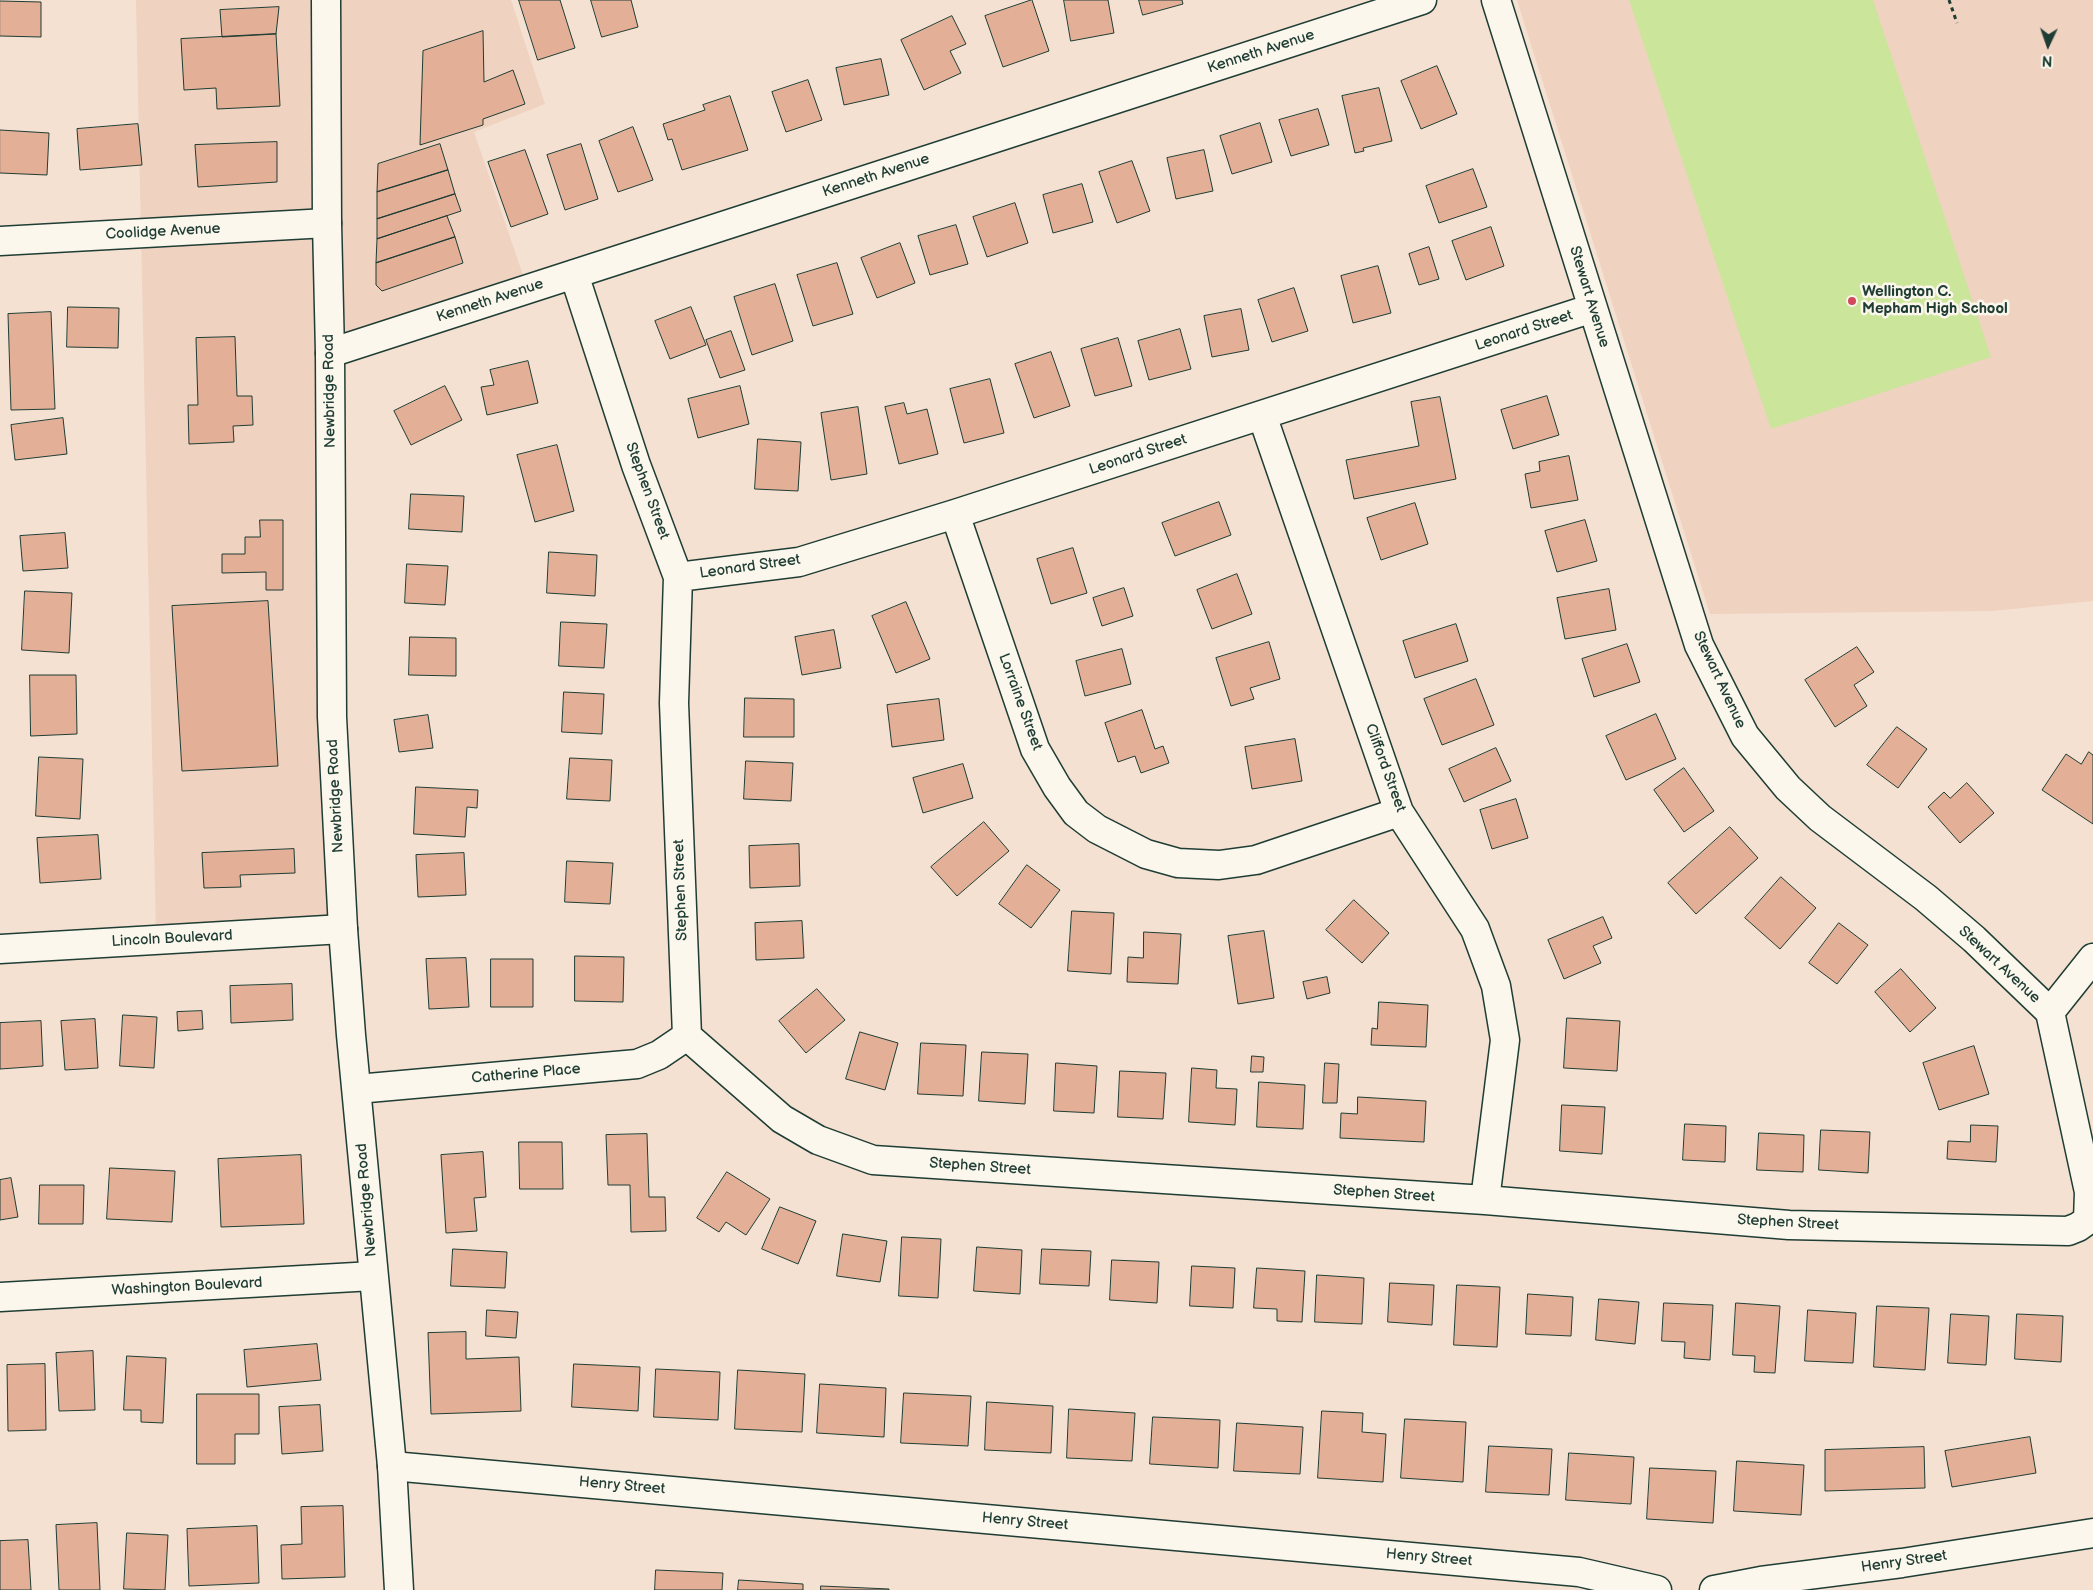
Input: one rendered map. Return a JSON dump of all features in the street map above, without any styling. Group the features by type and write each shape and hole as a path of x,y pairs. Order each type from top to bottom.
{"street":[{"name":"Newbridge Road","path":"326,0 326,223 330,353 332,717 343,929 373,1276 392,1466 399,1590"},
{"name":"Kenneth Avenue","path":"330,353 1422,0"},
{"name":"Stewart Avenue","path":"1496,0 1699,646 1745,736 1788,788 1820,818 1926,898 1974,939 2050,1012 2090,1192 2088,1220"},
{"name":"Coolidge Avenue","path":"0,241 326,223"},
{"name":"Stephen Street","path":"574,274 636,465 678,577 674,703 687,1036 782,1119 818,1140 873,1160 1485,1200 1789,1225 2068,1231 2088,1220"},
{"name":"Leonard Street","path":"678,577 799,562 955,514 1593,308"},
{"name":"Clifford Street","path":"1262,415 1399,812 1475,928 1496,986 1505,1040 1485,1200"},
{"name":"Lorraine Street","path":"955,514 1035,749 1057,787 1076,813 1097,829 1146,854 1178,863 1219,865 1256,860 1399,812"},
{"name":"Lincoln Boulevard","path":"0,949 343,929"},
{"path":"2050,1012 2093,958"},
{"name":"Catherine Place","path":"357,1090 637,1064 659,1055 687,1036"},
{"name":"Washington Boulevard","path":"0,1297 373,1276"},
{"name":"Henry Street","path":"392,1466 1579,1572 1656,1590"},
{"name":"Henry Street","path":"1714,1590 1761,1586 2093,1533"}],"path":[{"path":"1949,0 1957,23"}],"shaded area":[{"path":"136,0 511,0 545,104 474,132 525,281 337,345 348,923 156,935"},
{"name":"Wellington C. Mepham High School","path":"1517,0 2093,0 2093,601 1992,611 1710,614"}],"green space":[{"path":"1629,0 1873,0 1991,357 1771,429"}],"building":[{"path":"519,0 560,0 575,48 538,60"},
{"path":"591,0 631,0 638,27 602,37"},
{"path":"1032,0 1049,51 1003,67 985,16"},
{"path":"1064,0 1108,0 1114,33 1071,41"},
{"path":"1139,0 1182,0 1183,4 1143,15"},
{"path":"0,1 41,2 41,37 0,36"},
{"path":"279,7 276,34 222,37 220,10"},
{"path":"952,16 966,44 950,51 961,73 924,90 901,40"},
{"path":"483,31 484,82 513,70 525,104 483,119 483,125 420,145 423,51"},
{"path":"276,34 280,106 217,109 216,88 184,90 181,39"},
{"path":"881,59 889,95 844,105 836,68"},
{"path":"1437,66 1457,114 1421,129 1401,81"},
{"path":"808,80 822,120 786,132 772,92"},
{"path":"1379,88 1392,141 1363,148 1364,151 1355,153 1342,96"},
{"path":"730,96 748,150 682,170 672,139 668,140 663,124 705,110 703,105"},
{"path":"1318,109 1329,145 1291,156 1279,120"},
{"path":"1260,123 1272,162 1232,174 1220,136"},
{"path":"138,124 142,165 80,170 77,129"},
{"path":"633,127 653,180 618,192 599,141"},
{"path":"0,130 49,133 47,175 0,173"},
{"path":"277,142 277,182 198,187 195,145"},
{"path":"440,144 448,170 377,192 378,164"},
{"path":"581,144 598,199 565,210 547,155"},
{"path":"525,150 548,214 511,227 488,162"},
{"path":"1204,150 1213,191 1176,199 1167,158"},
{"path":"1132,161 1150,211 1117,223 1099,172"},
{"path":"1473,169 1487,207 1439,223 1426,186"},
{"path":"448,170 455,194 377,219 377,192"},
{"path":"1082,184 1093,222 1053,233 1043,195"},
{"path":"455,194 461,211 377,239 377,219"},
{"path":"1015,203 1028,243 987,257 973,217"},
{"path":"447,216 455,237 376,263 377,239"},
{"path":"956,225 968,264 930,275 918,236"},
{"path":"1491,227 1504,266 1466,280 1452,241"},
{"path":"455,237 463,263 382,291 376,285 376,263"},
{"path":"900,243 915,283 877,298 861,258"},
{"path":"1429,247 1439,279 1419,285 1409,254"},
{"path":"837,263 853,314 813,326 797,275"},
{"path":"1378,266 1391,313 1353,323 1341,276"},
{"path":"775,284 793,341 752,355 734,297"},
{"path":"1294,288 1308,331 1272,342 1258,300"},
{"path":"68,307 119,308 118,348 67,347"},
{"path":"691,307 706,345 670,359 655,321"},
{"path":"1241,309 1249,350 1212,357 1204,316"},
{"path":"51,312 55,409 11,410 8,314"},
{"path":"1180,329 1191,369 1149,380 1138,341"},
{"path":"731,331 745,370 720,378 706,340"},
{"path":"235,337 237,396 252,396 253,425 233,426 234,442 189,444 188,405 198,405 196,338"},
{"path":"1118,338 1132,386 1095,396 1081,349"},
{"path":"1051,352 1070,406 1034,418 1015,364"},
{"path":"528,361 538,403 487,415 481,387 494,385 490,370"},
{"path":"990,379 1004,433 964,443 950,389"},
{"path":"445,386 462,420 411,445 394,411"},
{"path":"740,386 749,424 698,438 688,399"},
{"path":"1547,396 1559,435 1513,449 1501,410"},
{"path":"1440,397 1456,479 1354,499 1346,460 1419,446 1411,402"},
{"path":"904,403 907,414 927,409 938,454 899,464 885,407"},
{"path":"858,407 867,474 831,480 821,413"},
{"path":"63,418 67,454 15,460 11,425"},
{"path":"758,439 801,442 798,491 755,489"},
{"path":"557,445 574,511 535,522 517,455"},
{"path":"1569,456 1578,500 1531,508 1525,474 1540,471 1539,462"},
{"path":"411,494 464,496 462,532 409,529"},
{"path":"1219,502 1231,535 1175,556 1162,523"},
{"path":"1415,503 1428,544 1381,560 1367,518"},
{"path":"260,520 283,520 283,590 266,590 266,572 222,573 222,554 245,554 245,537 260,537"},
{"path":"1585,520 1597,561 1557,572 1545,531"},
{"path":"65,533 68,568 23,571 20,536"},
{"path":"1073,548 1087,593 1051,604 1037,559"},
{"path":"549,552 597,555 595,596 547,593"},
{"path":"407,564 448,566 445,605 405,603"},
{"path":"1237,574 1252,614 1212,629 1197,590"},
{"path":"1124,588 1133,616 1102,626 1093,598"},
{"path":"1609,589 1616,630 1565,639 1557,598"},
{"path":"25,591 72,593 69,653 22,650"},
{"path":"268,601 278,766 182,771 172,606"},
{"path":"906,602 930,659 896,673 872,616"},
{"path":"561,622 607,624 604,668 559,666"},
{"path":"1456,624 1468,661 1415,678 1403,641"},
{"path":"834,630 841,668 802,675 795,637"},
{"path":"410,637 456,638 456,676 409,675"},
{"path":"1269,642 1280,679 1250,688 1254,699 1231,706 1216,658"},
{"path":"1627,644 1640,682 1594,697 1582,659"},
{"path":"1857,647 1874,672 1854,685 1867,706 1835,727 1805,680"},
{"path":"1122,649 1131,684 1085,696 1076,661"},
{"path":"30,675 76,675 77,734 31,736"},
{"path":"1476,679 1494,725 1442,745 1424,699"},
{"path":"564,692 604,694 602,734 562,732"},
{"path":"745,698 794,699 794,737 744,737"},
{"path":"939,699 944,740 892,747 887,705"},
{"path":"1142,710 1155,749 1163,746 1169,763 1141,773 1135,756 1118,762 1105,723"},
{"path":"1656,714 1676,759 1626,780 1606,736"},
{"path":"428,715 433,748 399,752 394,720"},
{"path":"1897,727 1927,749 1898,788 1867,765"},
{"path":"1295,739 1302,781 1252,789 1245,747"},
{"path":"1496,748 1511,781 1464,802 1449,769"},
{"path":"2089,752 2093,755 2093,824 2042,790 2066,754 2081,764"},
{"path":"39,757 83,759 80,819 36,816"},
{"path":"570,758 612,760 610,801 567,799"},
{"path":"746,761 793,763 791,801 744,799"},
{"path":"963,764 973,798 923,813 913,778"},
{"path":"1684,768 1714,811 1684,832 1654,790"},
{"path":"1967,783 1994,813 1960,843 1928,807 1944,792 1950,798"},
{"path":"416,787 478,790 477,808 467,807 465,837 414,834"},
{"path":"1516,799 1528,838 1492,849 1480,810"},
{"path":"984,822 1009,851 957,896 931,867"},
{"path":"1730,827 1758,858 1696,914 1668,883"},
{"path":"98,835 101,879 40,883 37,838"},
{"path":"799,844 800,886 750,888 749,846"},
{"path":"294,849 295,873 240,875 241,887 204,888 202,853"},
{"path":"464,853 466,895 418,897 416,855"},
{"path":"567,861 613,863 610,904 565,902"},
{"path":"1027,865 1060,890 1031,928 999,904"},
{"path":"1781,877 1816,908 1780,949 1745,918"},
{"path":"1354,900 1389,933 1362,963 1326,930"},
{"path":"1072,911 1114,913 1111,974 1068,971"},
{"path":"1603,917 1612,938 1593,946 1601,963 1564,979 1548,940"},
{"path":"802,921 804,958 756,960 755,923"},
{"path":"1839,923 1868,945 1837,984 1809,963"},
{"path":"1264,931 1274,998 1238,1004 1228,936"},
{"path":"1144,932 1181,934 1178,984 1127,982 1128,957 1143,958"},
{"path":"575,956 624,957 623,1002 575,1001"},
{"path":"466,958 469,1007 429,1009 426,959"},
{"path":"491,959 533,959 533,1007 491,1007"},
{"path":"1901,969 1936,1008 1910,1032 1875,992"},
{"path":"1327,977 1330,993 1307,999 1303,982"},
{"path":"292,984 293,1020 231,1023 230,986"},
{"path":"817,989 845,1020 806,1053 779,1021"},
{"path":"1379,1002 1428,1005 1426,1047 1371,1045 1372,1028 1377,1029"},
{"path":"202,1011 203,1029 178,1031 177,1012"},
{"path":"123,1015 157,1017 154,1068 120,1066"},
{"path":"1567,1018 1620,1021 1617,1071 1564,1068"},
{"path":"95,1019 98,1068 65,1070 61,1021"},
{"path":"41,1021 43,1066 0,1069 0,1023"},
{"path":"860,1032 898,1043 885,1090 846,1079"},
{"path":"921,1043 966,1045 963,1096 918,1094"},
{"path":"1974,1046 1989,1094 1939,1110 1923,1063"},
{"path":"982,1052 1028,1054 1025,1104 979,1101"},
{"path":"1252,1056 1264,1057 1263,1072 1251,1072"},
{"path":"1056,1063 1097,1066 1094,1113 1054,1111"},
{"path":"1325,1063 1339,1064 1337,1103 1323,1103"},
{"path":"1192,1068 1217,1070 1216,1088 1237,1089 1235,1125 1189,1122"},
{"path":"1120,1071 1166,1073 1163,1119 1118,1117"},
{"path":"1259,1082 1305,1085 1303,1129 1257,1127"},
{"path":"1358,1097 1426,1101 1424,1142 1340,1138 1341,1113 1357,1114"},
{"path":"1562,1105 1605,1107 1602,1154 1560,1151"},
{"path":"1685,1124 1726,1126 1725,1162 1683,1160"},
{"path":"1971,1125 1998,1126 1996,1162 1947,1159 1948,1141 1970,1142"},
{"path":"1821,1130 1870,1132 1868,1173 1819,1170"},
{"path":"1759,1133 1804,1135 1803,1172 1757,1170"},
{"path":"647,1134 649,1197 665,1197 666,1231 631,1232 630,1185 608,1185 606,1135"},
{"path":"519,1142 562,1142 563,1189 520,1189"},
{"path":"483,1152 486,1197 474,1198 477,1231 446,1233 441,1155"},
{"path":"301,1155 304,1224 221,1227 218,1159"},
{"path":"110,1168 175,1171 172,1222 107,1219"},
{"path":"727,1172 770,1199 746,1235 726,1222 719,1232 697,1218"},
{"path":"11,1178 18,1217 0,1220 0,1180"},
{"path":"40,1185 84,1185 83,1224 39,1224"},
{"path":"780,1207 816,1221 798,1264 762,1249"},
{"path":"843,1234 887,1241 880,1282 837,1276"},
{"path":"902,1237 941,1239 938,1298 899,1296"},
{"path":"977,1247 1022,1250 1020,1294 974,1291"},
{"path":"453,1249 507,1252 505,1288 451,1286"},
{"path":"1042,1249 1091,1251 1089,1286 1040,1284"},
{"path":"1112,1260 1159,1262 1157,1303 1110,1300"},
{"path":"1192,1266 1235,1268 1233,1308 1190,1306"},
{"path":"1257,1268 1305,1271 1302,1322 1277,1321 1277,1309 1254,1308"},
{"path":"1317,1275 1364,1278 1362,1324 1315,1322"},
{"path":"1390,1283 1434,1285 1432,1325 1388,1322"},
{"path":"1457,1285 1500,1287 1497,1347 1454,1345"},
{"path":"1528,1294 1573,1297 1571,1336 1526,1334"},
{"path":"1599,1299 1639,1302 1635,1344 1596,1340"},
{"path":"1664,1303 1713,1305 1710,1360 1684,1358 1685,1342 1662,1341"},
{"path":"1736,1303 1780,1306 1775,1373 1754,1372 1755,1356 1733,1355"},
{"path":"1877,1306 1929,1308 1925,1370 1874,1367"},
{"path":"487,1310 518,1312 516,1338 486,1336"},
{"path":"1808,1310 1856,1313 1853,1363 1805,1361"},
{"path":"1951,1314 1989,1316 1986,1365 1948,1363"},
{"path":"2017,1314 2063,1316 2061,1362 2015,1359"},
{"path":"466,1332 466,1359 519,1357 521,1411 431,1414 428,1333"},
{"path":"317,1344 321,1380 247,1387 244,1350"},
{"path":"93,1351 95,1410 59,1411 56,1353"},
{"path":"127,1356 166,1358 163,1423 141,1422 141,1410 124,1410"},
{"path":"45,1364 46,1430 8,1431 7,1365"},
{"path":"574,1364 640,1367 638,1411 572,1407"},
{"path":"656,1369 720,1372 718,1420 654,1417"},
{"path":"738,1370 805,1374 802,1432 735,1429"},
{"path":"820,1384 886,1388 884,1437 817,1433"},
{"path":"904,1393 971,1396 968,1446 901,1443"},
{"path":"197,1394 259,1394 259,1434 235,1434 235,1464 197,1464"},
{"path":"987,1402 1053,1406 1051,1453 985,1450"},
{"path":"320,1405 323,1451 282,1454 279,1407"},
{"path":"1069,1409 1135,1413 1132,1461 1067,1458"},
{"path":"1322,1411 1363,1413 1362,1432 1386,1434 1383,1482 1318,1478"},
{"path":"1153,1417 1220,1420 1218,1468 1150,1464"},
{"path":"1405,1419 1466,1422 1463,1482 1401,1478"},
{"path":"1237,1423 1303,1427 1300,1474 1234,1471"},
{"path":"2030,1437 2036,1473 1952,1487 1945,1451"},
{"path":"1489,1446 1552,1449 1549,1495 1486,1492"},
{"path":"1924,1447 1925,1488 1825,1491 1825,1450"},
{"path":"1569,1453 1634,1457 1631,1504 1566,1500"},
{"path":"1737,1461 1804,1465 1801,1515 1734,1511"},
{"path":"1650,1468 1716,1471 1713,1523 1647,1519"},
{"path":"343,1506 345,1577 282,1579 281,1545 302,1544 301,1507"},
{"path":"97,1523 100,1590 59,1590 56,1525"},
{"path":"257,1526 259,1583 189,1586 187,1529"},
{"path":"127,1533 168,1535 165,1590 124,1589"},
{"path":"28,1540 31,1590 0,1590 0,1541"},
{"path":"656,1570 723,1573 722,1590 655,1590"},
{"path":"739,1580 803,1584 803,1590 738,1590"},
{"path":"821,1586 889,1589 889,1590 821,1590"}],"place":[{"name":"Wellington C. Mepham High School","path":"1852,301"}]}
